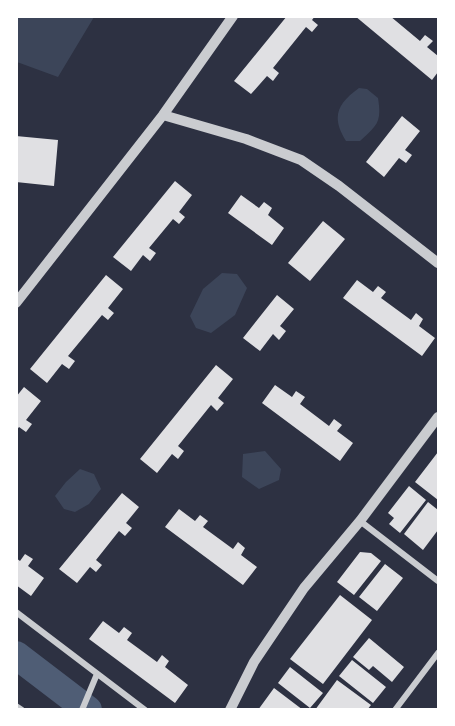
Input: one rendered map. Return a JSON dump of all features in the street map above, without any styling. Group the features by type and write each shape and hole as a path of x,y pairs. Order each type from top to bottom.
{"street":[{"path":"16,303 163,115 233,16"},
{"path":"163,115 246,139 301,160 339,186 438,263"},
{"path":"230,710 254,662 298,597 360,521 438,417"},
{"path":"360,521 438,581"},
{"path":"16,612 145,710"},
{"path":"395,710 438,653"},
{"path":"82,710 97,674"},
{"path":"16,706 22,710"}],"shaded area":[{"path":"16,17 94,17 58,77 17,62"},
{"path":"359,88 367,89 378,98 379,118 374,127 360,141 346,141 339,125 339,112 341,105"},
{"path":"222,273 237,274 247,288 235,315 211,333 196,328 190,316 203,289"},
{"path":"265,451 281,469 279,480 259,489 242,477 243,454"},
{"path":"80,469 94,474 101,489 89,504 75,512 64,509 55,496"}],"building":[{"path":"287,16 315,16 312,20 318,25 312,32 306,27 273,68 279,73 273,81 267,76 251,94 234,81"},
{"path":"355,16 390,16 420,41 425,35 433,41 427,47 438,56 438,72 432,80"},
{"path":"402,116 420,131 405,150 412,155 406,163 399,158 384,177 366,162"},
{"path":"16,136 58,140 54,186 16,182"},
{"path":"175,181 192,195 179,212 185,217 179,224 173,219 149,248 156,253 150,261 143,255 131,271 113,257"},
{"path":"241,195 259,208 264,202 272,208 268,215 284,228 272,245 228,213"},
{"path":"323,221 345,239 310,281 288,263"},
{"path":"106,275 123,289 108,308 114,313 108,320 102,315 68,356 75,361 69,369 62,364 47,383 30,369"},
{"path":"357,280 373,292 378,286 386,292 381,298 411,320 416,313 423,319 419,326 435,338 422,356 343,298"},
{"path":"277,295 294,309 280,326 286,331 279,340 273,334 260,351 243,338"},
{"path":"216,365 233,379 218,398 224,403 217,411 211,405 178,446 184,451 178,459 172,454 157,473 140,459"},
{"path":"275,385 292,397 296,391 305,397 300,404 329,426 334,419 342,425 337,431 353,443 340,461 262,403"},
{"path":"24,387 41,401 26,420 32,424 26,432 19,427 16,431 16,397"},
{"path":"438,452 438,500 415,482"},
{"path":"409,486 426,500 400,533 389,524 394,518 388,513"},
{"path":"122,493 139,507 126,523 132,528 125,536 119,531 96,560 102,565 96,572 90,567 77,583 59,569"},
{"path":"428,502 438,510 438,530 423,550 404,534"},
{"path":"179,509 195,521 200,515 208,521 203,527 233,549 238,542 245,548 241,555 257,567 243,585 165,527"},
{"path":"360,552 371,553 381,561 354,595 337,582"},
{"path":"25,554 33,559 28,566 44,578 31,596 16,585 16,558 20,561"},
{"path":"385,564 403,578 377,611 359,597"},
{"path":"340,595 372,620 323,684 290,659"},
{"path":"103,621 119,633 124,627 132,633 127,640 157,662 162,655 169,661 165,667 188,685 175,703 89,639"},
{"path":"369,638 404,667 392,682 373,666 369,670 353,657"},
{"path":"352,660 386,687 373,703 339,676"},
{"path":"290,667 323,693 310,708 278,683"},
{"path":"337,680 371,705 367,710 315,710"},
{"path":"274,688 303,710 258,710"}],"waterway":[{"path":"16,655 88,710"}]}
